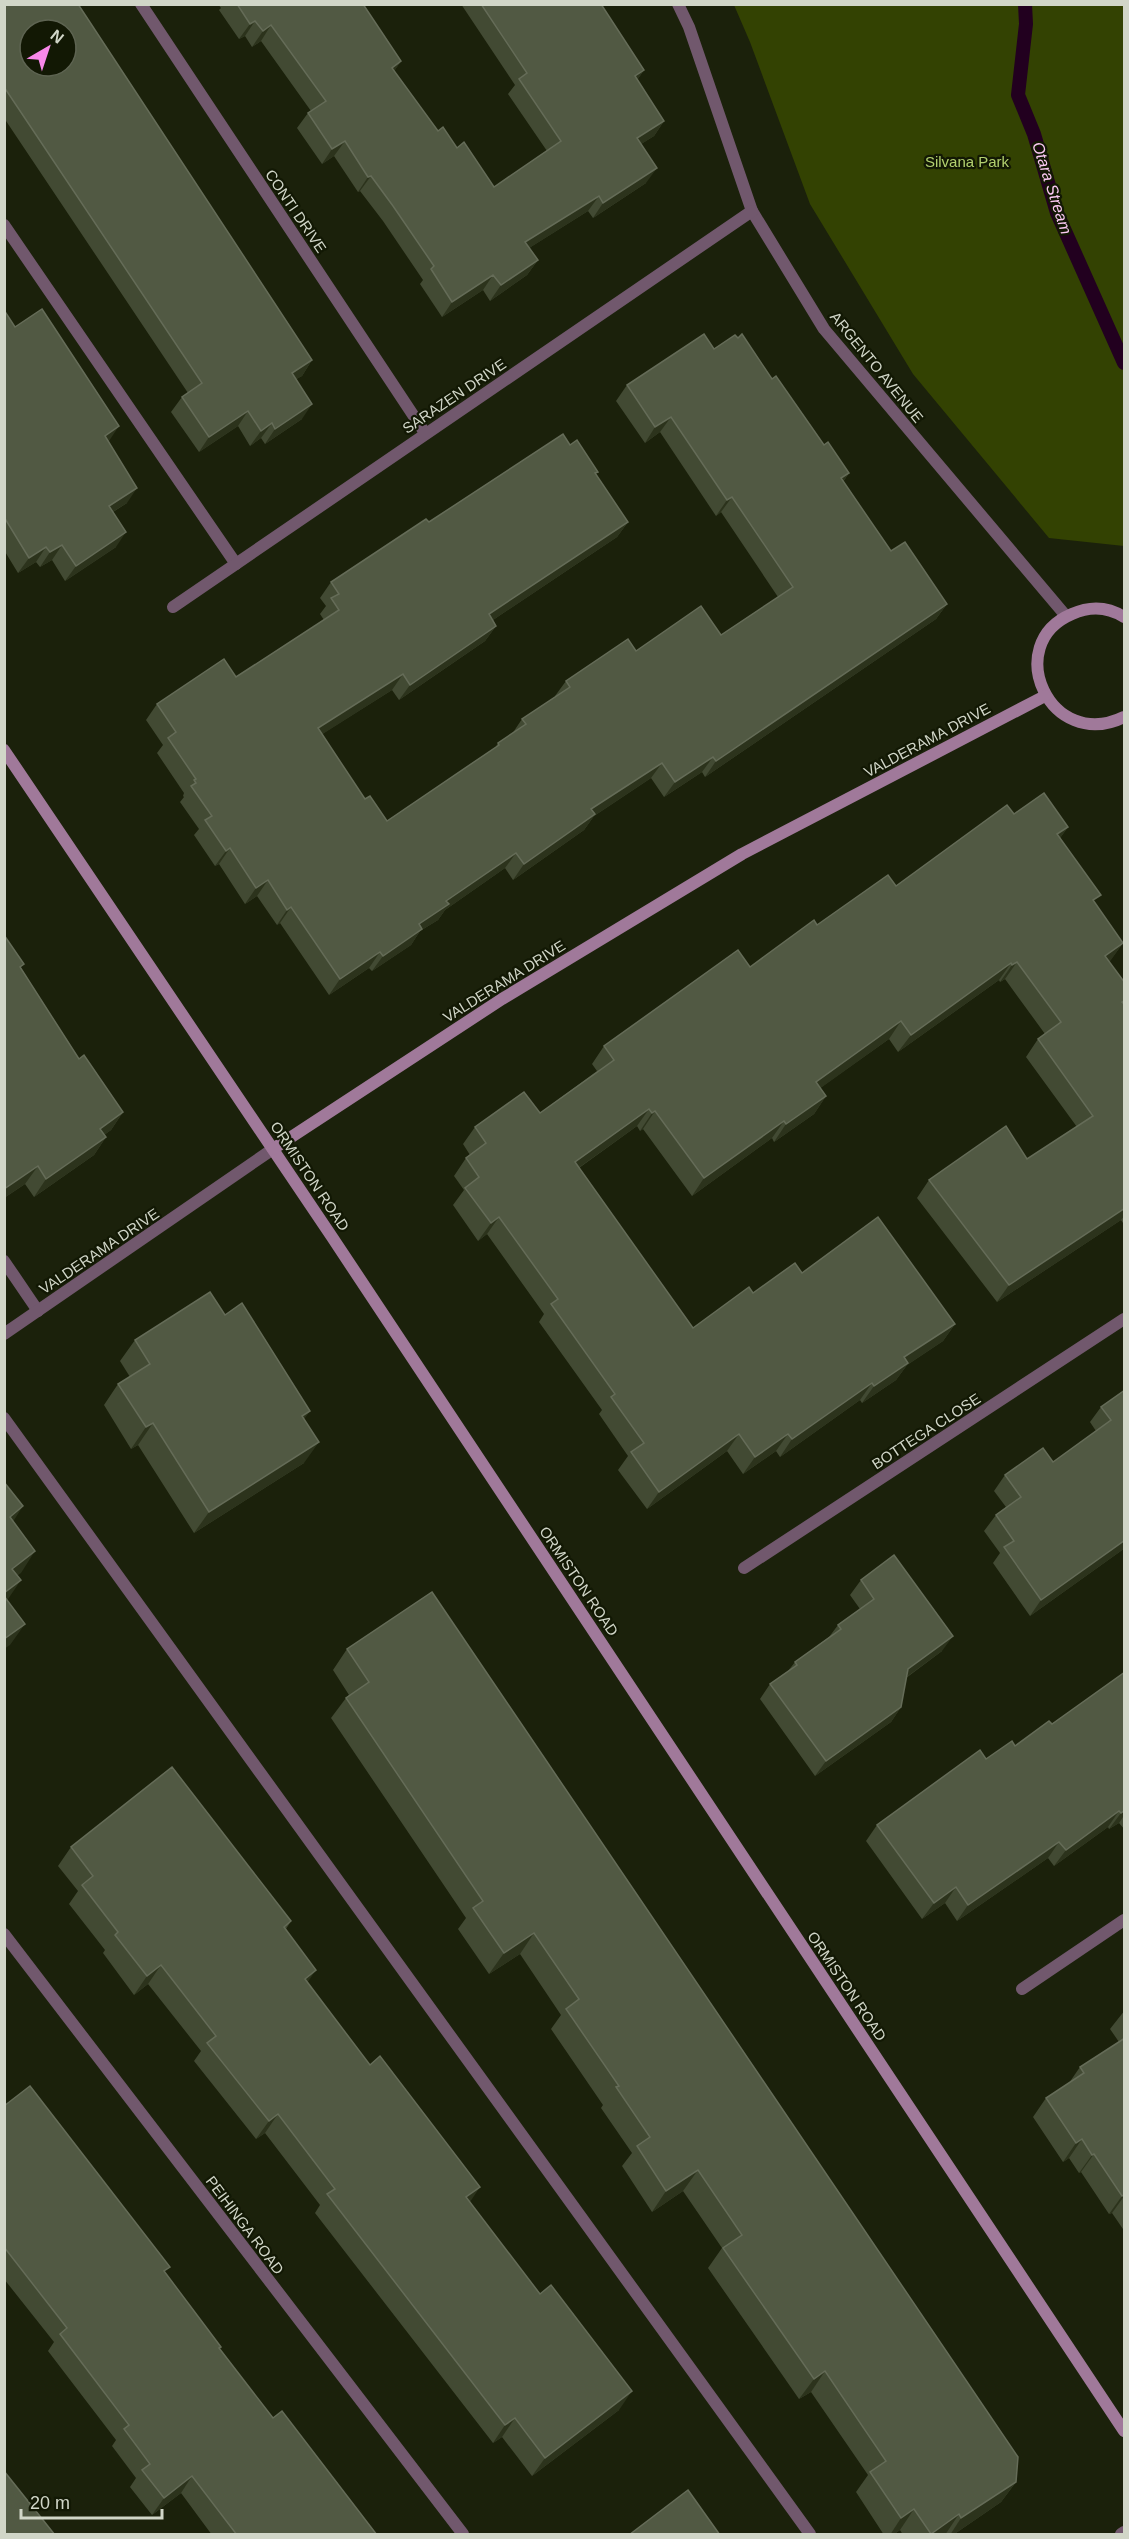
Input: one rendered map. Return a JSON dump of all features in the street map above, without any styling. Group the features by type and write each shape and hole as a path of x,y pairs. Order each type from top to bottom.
{"main road":[{"path":"1125,617 1106,609 1093,609 1066,616 1045,637 1037,666 1045,696 1057,711 1073,720 1092,725 1111,723 1125,717"},
{"name":"VALDERAMA DRIVE","path":"273,1149 501,999 742,854 1045,696"},
{"name":"ORMISTON ROAD","path":"4,750 273,1149 1125,2431"}],"street":[{"name":"CONTI DRIVE","path":"141,4 425,433"},
{"name":"ARGENTO AVENUE","path":"678,4 689,27 752,211 824,329 1066,616"},
{"name":"SARAZEN DRIVE","path":"173,607 752,211"},
{"path":"4,225 236,564"},
{"name":"VALDERAMA DRIVE","path":"4,1334 273,1149"},
{"path":"4,1261 38,1311"},
{"name":"BOTTEGA CLOSE","path":"744,1568 1125,1319"},
{"path":"4,1418 810,2535"},
{"path":"1022,1989 1125,1920"},
{"name":"PEIHINGA ROAD","path":"4,1934 463,2535"}],"green space":[{"name":"Silvana Park","path":"734,5 1124,5 1124,546 1049,538 913,374 810,204"}],"building":[{"path":"4,4 78,4 312,360 292,373 312,404 275,429 272,423 261,431 248,411 209,437 182,397 202,383 4,87"},
{"path":"237,4 363,4 401,61 392,68 438,131 443,127 457,148 464,142 494,187 561,141 519,79 527,73 481,4 601,4 644,70 635,76 664,121 637,138 657,168 603,203 599,196 525,242 538,260 501,285 493,275 452,302 431,269 434,266 371,176 368,177 345,141 332,149 308,113 326,101 271,25 263,31 255,21 250,24"},
{"path":"42,309 119,426 105,436 137,488 109,506 126,532 76,566 62,545 50,552 46,547 29,558 4,517 4,310 15,327"},
{"path":"704,334 714,349 735,335 738,338 742,334 772,379 776,376 824,445 828,442 849,473 841,478 891,551 905,542 947,604 716,761 713,757 675,782 662,763 591,809 595,814 524,864 516,853 446,901 449,904 419,924 422,929 383,956 380,952 340,979 291,907 287,910 268,880 256,888 230,848 226,851 205,820 212,816 191,786 196,783 194,780 196,779 168,738 176,732 157,704 224,659 236,677 339,610 331,598 339,594 331,582 426,519 429,522 563,434 570,445 577,440 598,472 595,473 628,522 489,614 496,626 410,685 403,674 318,728 365,799 370,796 387,821 499,745 498,743 526,724 522,719 570,687 566,681 628,639 636,651 701,606 721,635 793,587 732,497 727,500 671,417 655,427 627,385"},
{"path":"1044,793 1068,827 1057,834 1101,895 1093,900 1123,943 1105,956 1125,983 1125,1000 1122,1002 1125,1005 1125,1208 1009,1285 929,1180 1006,1126 1027,1159 1093,1116 1038,1039 1061,1022 1017,962 1012,965 1011,963 911,1035 901,1021 816,1082 826,1096 786,1124 784,1121 704,1178 655,1111 652,1113 649,1109 575,1162 693,1328 749,1287 753,1293 795,1263 802,1273 878,1217 955,1324 904,1357 908,1363 874,1386 872,1383 792,1439 788,1434 755,1457 739,1434 659,1492 631,1452 644,1443 611,1397 615,1394 551,1304 558,1299 499,1217 491,1223 465,1188 479,1177 466,1158 486,1143 475,1127 524,1092 540,1113 614,1060 604,1046 738,950 750,967 814,920 817,925 888,875 896,886 1007,805 1014,814"},
{"path":"4,935 24,964 20,967 79,1059 84,1055 123,1112 100,1129 106,1137 46,1179 38,1166 4,1189"},
{"path":"210,1292 225,1315 242,1303 310,1411 302,1416 319,1442 209,1512 153,1423 146,1427 118,1384 150,1364 135,1340"},
{"path":"1125,1390 1125,1540 1041,1600 1004,1547 1014,1541 996,1515 1021,1497 1005,1475 1043,1448 1053,1462 1111,1420 1101,1407"},
{"path":"4,1482 23,1506 10,1517 35,1551 12,1569 21,1580 4,1593"},
{"path":"894,1555 953,1636 908,1669 901,1707 826,1761 770,1684 797,1665 795,1662 841,1629 838,1625 874,1599 861,1580"},
{"path":"432,1592 1018,2457 1016,2482 961,2518 959,2514 931,2534 914,2509 901,2518 870,2472 886,2461 825,2371 814,2379 723,2248 742,2235 698,2170 666,2191 637,2146 650,2137 616,2087 619,2086 566,2009 579,1999 534,1933 504,1953 473,1908 483,1901 346,1698 369,1682 347,1649"},
{"path":"4,1596 25,1624 4,1639"},
{"path":"1125,1672 1125,1810 1121,1813 1119,1811 1066,1850 1059,1842 968,1905 956,1887 934,1903 877,1825 980,1750 986,1759 1012,1741 1015,1746 1049,1721 1052,1724"},
{"path":"172,1767 291,1921 284,1927 316,1970 305,1979 370,2065 380,2056 480,2187 466,2197 540,2294 551,2285 632,2391 545,2458 515,2418 505,2425 327,2194 335,2189 278,2114 269,2121 207,2043 216,2036 161,1965 147,1976 115,1935 118,1932 82,1885 93,1876 71,1847"},
{"path":"1125,2038 1125,2194 1122,2196 1082,2139 1076,2143 1046,2098 1084,2073 1080,2067"},
{"path":"30,2086 170,2267 164,2271 273,2418 282,2411 377,2535 237,2535 192,2476 164,2498 142,2470 150,2464 124,2429 129,2425 60,2334 67,2328 4,2247 4,2106"},
{"path":"4,2471 55,2535 4,2535"},
{"path":"688,2490 720,2535 629,2535"}],"waterway":[{"name":"Otara Stream","path":"1025,4 1026,24 1018,95 1034,134 1057,213 1124,363"}]}
